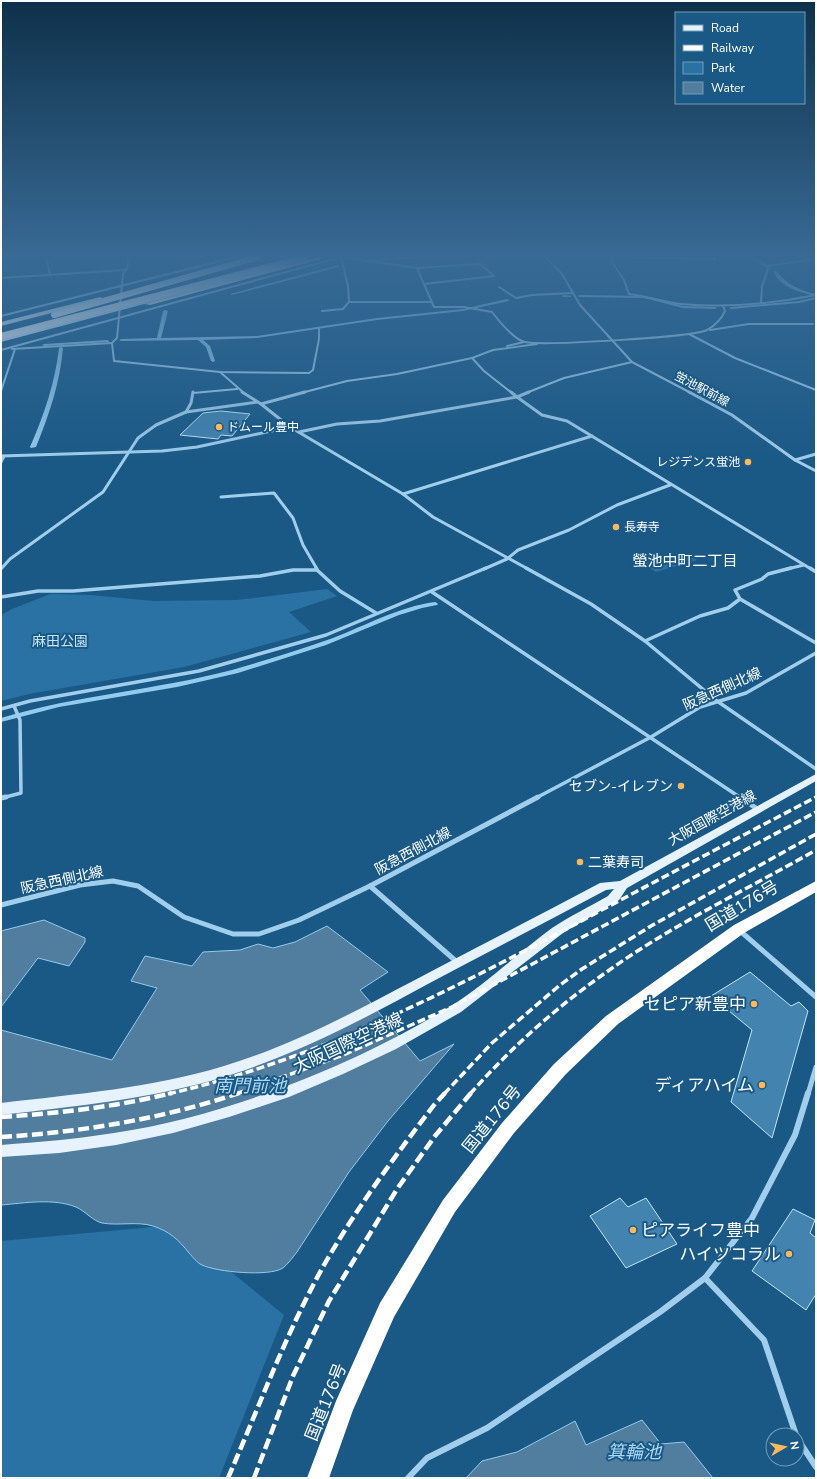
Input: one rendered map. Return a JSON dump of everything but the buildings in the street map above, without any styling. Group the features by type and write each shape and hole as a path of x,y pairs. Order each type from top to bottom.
{"highway":[{"path":"1,336 39,326"},
{"path":"2,348 80,326"},
{"name":"国道176号","path":"318,1478 343,1408 387,1310 449,1206 508,1128 560,1069 612,1020 739,929 815,887"}],"main road":[{"path":"1,340 55,326"},
{"name":"大阪国際空港線","path":"1,1109 135,1093 204,1078 292,1047 346,1022 604,886 622,885 816,777"},
{"name":"大阪国際空港線","path":"1,1151 92,1143 158,1130 230,1111 313,1082 443,1018 473,997 554,933 616,896 622,885"}],"street":[{"path":"2,348 88,326"},
{"path":"2,348 15,349 112,343 117,338 119,326"},
{"path":"503,326 524,342"},
{"name":"蛍池駅前線","path":"599,326 632,362 732,415 796,460 816,471"},
{"path":"706,331 713,326"},
{"path":"493,350 549,343 688,334 736,326"},
{"path":"112,343 112,354 114,361 220,372 309,373 313,370 313,362 319,340 319,328"},
{"path":"688,334 702,343 745,363 816,390"},
{"path":"1,569 10,559 103,492 131,452 138,438 156,425 186,412 210,407 259,403 348,381 397,374 472,358 493,350 524,342 549,343"},
{"path":"1,391 15,349"},
{"path":"472,358 484,371 542,415 568,421 670,485 816,572"},
{"path":"299,432 337,424 380,421 517,396 564,378 632,362"},
{"path":"220,372 237,389 259,403 290,427 403,494 433,517 591,604 645,641 717,700 816,769"},
{"path":"186,412 191,403 193,392 237,389"},
{"path":"1,462 2,456 131,452 197,447 290,427"},
{"path":"403,494 592,436"},
{"path":"796,460 816,454"},
{"path":"1,710 14,706 213,668 321,637 508,559 518,550 569,530 617,505 670,485"},
{"path":"221,497 274,493 293,518 303,545 317,570 340,591 376,613"},
{"path":"804,565 768,574 762,579 735,590 740,599 816,643"},
{"path":"1,597 38,591 73,592 260,576 293,570 317,570"},
{"path":"432,592 759,810"},
{"path":"645,641 700,616 728,608 740,599"},
{"name":"阪急西側北線","path":"1,905 80,885 113,881 138,886 184,917 233,934 258,934 299,920 370,886 651,737 700,707 717,700 746,693 816,654"},
{"path":"1,798 21,794 20,720 14,706"},
{"path":"370,886 458,963"},
{"path":"739,929 816,997"},
{"path":"408,1478 427,1458 487,1428 660,1312 706,1278 752,1218 795,1135 816,1067"},
{"path":"706,1278 764,1340 793,1427"},
{"path":"805,1450 816,1467"}],"green space":[{"path":"667,556 675,560 691,556 697,560 656,572 644,564"},
{"name":"麻田公園","path":"327,589 337,596 289,612 311,632 184,667 29,694 1,701 1,615 50,594 90,595 153,601 237,600"},
{"path":"174,1225 284,1315 219,1478 1,1478 1,1241"}],"water":[{"path":"44,920 85,938 85,942 69,966 38,958 1,1007 1,931"},
{"name":"南門前池","path":"327,926 388,972 360,990 420,1061 454,1044 388,1121 349,1172 297,1252 283,1268 276,1271 255,1273 209,1268 198,1263 173,1236 164,1230 153,1226 141,1224 102,1223 76,1207 67,1204 39,1202 1,1205 1,1030 112,1060 157,988 131,981 145,956 192,966 203,952 240,950 258,944 273,948 295,942"},
{"name":"箕輪池","path":"642,1420 661,1444 684,1442 713,1478 466,1478 482,1461 517,1452 575,1421 586,1445"}],"waterway":[{"path":"159,337 162,326"},
{"path":"121,340 257,337 330,326"},
{"path":"200,339 208,346 213,361"},
{"path":"44,345 107,341"},
{"path":"33,447 43,423 55,385 61,348"},
{"path":"1,720 59,705 177,684 235,671 324,644 397,613 435,604"}],"railway":[{"path":"170,1094 224,1079 278,1062 383,1020 536,945 816,797 815,798"},
{"path":"237,1094 343,1055 452,1007 816,812"},
{"path":"444,1094 492,1043 560,985 582,969 651,926 816,834"},
{"path":"470,1094 532,1031 601,976 679,925 816,850"},
{"path":"228,1478 273,1370 297,1317 324,1265 376,1183 434,1105 445,1093"},
{"path":"254,1478 293,1376 329,1301 397,1189 435,1136 471,1093"},
{"path":"1,1117 87,1109 170,1094"},
{"path":"1,1137 62,1132 122,1123 181,1110 237,1094"}],"place":[{"name":"ドムール豊中","path":"219,427"},
{"name":"レジデンス蛍池","path":"748,462"},
{"name":"長寿寺","path":"616,527"},
{"name":"セブン-イレブン","path":"681,786"},
{"name":"二葉寿司","path":"580,862"},
{"name":"セピア新豊中","path":"754,1004"},
{"name":"ディアハイム","path":"762,1085"},
{"name":"ピアライフ豊中","path":"633,1230"},
{"name":"ハイツコラル","path":"789,1254"}],"district":[{"name":"螢池中町二丁目","path":"685,561"}]}
